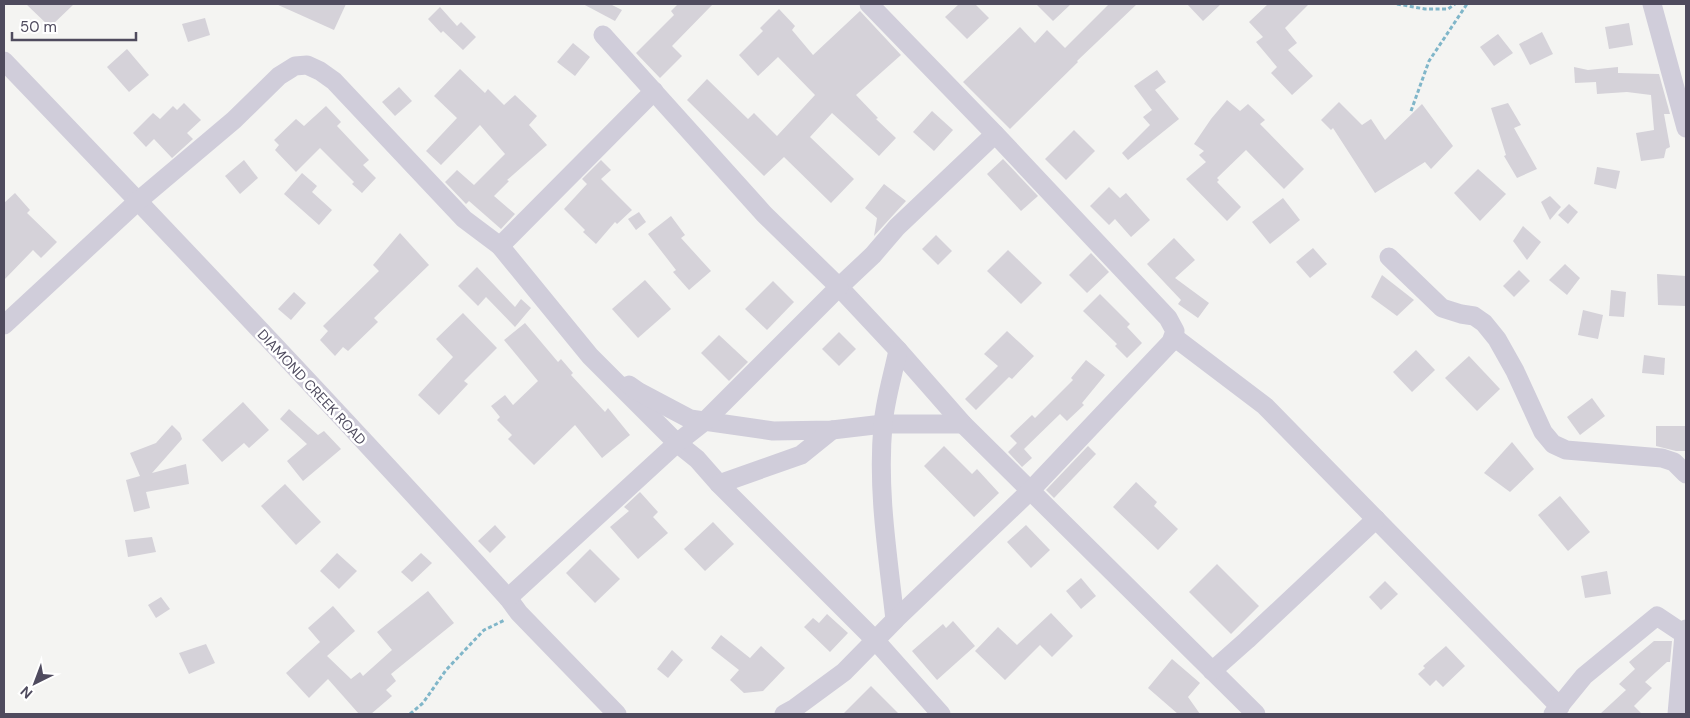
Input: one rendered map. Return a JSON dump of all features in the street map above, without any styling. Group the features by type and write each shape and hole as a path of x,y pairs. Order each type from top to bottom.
{"street":[{"path":"784,714 844,672 895,620 1030,491 1174,337 1175,331 1168,318 995,134 869,4"},
{"path":"1652,4 1686,128"},
{"path":"603,35 764,214 839,287 963,424 1256,714"},
{"name":"DIAMOND CREEK ROAD","path":"4,61 138,201 617,714"},
{"path":"4,325 138,201 202,148 279,76 295,66 307,65 334,81 464,220 500,246 590,356 677,443 697,459 719,484 875,640 941,714"},
{"path":"500,246 654,91"},
{"path":"514,605 677,443 705,421 839,287 874,255 897,227 995,134"},
{"path":"1389,257 1442,308 1474,316 1484,323 1497,339 1515,371 1543,432 1553,444 1566,450 1662,458 1674,462 1686,474"},
{"path":"1174,337 1266,406 1557,710 1584,676 1657,616 1685,632 1677,714"},
{"path":"895,620 885,528 882,468 883,424 898,350"},
{"path":"590,356 639,392 690,419 773,431 832,430 883,424 963,424"},
{"path":"719,484 800,455 832,430"},
{"path":"1212,671 1376,519"}],"path":[{"path":"1397,4 1425,9 1448,9 1455,4"},
{"path":"1411,110 1429,61 1467,4"},
{"path":"410,714 423,704 446,670 484,630 514,605"}],"building":[{"path":"26,4 74,4 50,27"},
{"path":"276,4 346,4 334,30"},
{"path":"583,4 610,4 622,10 615,21"},
{"path":"678,4 713,4 672,46 682,56 660,78 636,53 674,15 671,11"},
{"path":"959,4 975,4 989,18 967,39 945,17"},
{"path":"1036,4 1071,4 1053,21"},
{"path":"1109,4 1137,4 1010,129 963,82 1020,27 1035,43 1047,30 1065,48"},
{"path":"1187,4 1221,4 1203,21"},
{"path":"1268,4 1309,4 1285,28 1297,43 1288,50 1313,76 1292,95 1271,73 1277,67 1256,42 1263,37 1249,22"},
{"path":"440,7 457,26 461,22 476,37 463,50 443,31 441,33 428,19"},
{"path":"779,9 795,26 792,30 813,55 860,11 901,55 856,95 878,118 876,119 896,138 879,156 832,113 810,137 854,179 831,203 784,157 764,176 687,100 707,79 748,119 754,113 777,136 815,95 778,57 758,76 739,55 763,31 760,28"},
{"path":"205,18 210,35 188,42 182,24"},
{"path":"1629,23 1633,45 1609,49 1605,27"},
{"path":"1542,32 1553,54 1530,65 1519,44"},
{"path":"1498,34 1513,53 1494,66 1480,47"},
{"path":"573,43 590,57 575,76 557,62"},
{"path":"127,49 149,75 129,92 107,67"},
{"path":"1574,67 1588,70 1618,67 1618,73 1659,74 1670,114 1664,114 1670,147 1666,149 1664,158 1641,161 1636,133 1654,130 1651,95 1627,92 1597,94 1596,82 1575,83"},
{"path":"460,69 485,93 488,89 504,105 515,95 537,116 529,125 547,145 507,180 509,181 494,196 515,214 501,229 469,201 466,204 445,182 457,170 474,185 505,154 480,125 441,165 426,151 457,118 434,96"},
{"path":"1157,70 1166,82 1155,90 1179,119 1128,160 1122,153 1150,125 1143,117 1152,110 1134,86"},
{"path":"399,87 412,101 395,116 382,102"},
{"path":"1227,100 1240,111 1248,104 1265,120 1260,124 1304,169 1284,189 1246,150 1217,178 1219,180 1217,182 1241,207 1227,221 1186,179 1206,162 1199,155 1204,151 1194,144"},
{"path":"1339,102 1362,125 1371,119 1385,140 1422,104 1453,146 1431,169 1425,162 1375,193 1333,128 1331,130 1321,120"},
{"path":"184,103 201,120 187,133 193,139 172,158 154,139 146,147 133,133 153,113 160,119 173,106 177,110"},
{"path":"1508,103 1521,125 1514,128 1537,169 1517,178 1504,156 1506,155 1491,108"},
{"path":"326,106 341,122 337,126 369,160 363,165 376,178 362,193 352,184 354,182 320,148 296,172 275,150 279,145 274,140 296,119 304,126"},
{"path":"932,111 953,130 934,151 913,132"},
{"path":"1074,130 1095,151 1066,180 1045,159"},
{"path":"1003,159 1038,196 1021,211 987,174"},
{"path":"244,160 258,178 240,194 225,176"},
{"path":"601,160 611,170 601,179 632,210 617,224 615,222 596,244 564,209 587,184 582,179"},
{"path":"1597,167 1620,171 1616,189 1594,184"},
{"path":"1478,169 1506,194 1480,221 1454,193"},
{"path":"302,173 317,186 312,192 332,210 319,225 284,194"},
{"path":"884,184 906,201 874,236 877,218 865,208"},
{"path":"1109,187 1120,198 1126,193 1150,220 1131,237 1115,219 1109,225 1090,206"},
{"path":"15,193 30,210 27,213 57,242 41,258 33,250 4,280 4,203"},
{"path":"1550,196 1561,207 1550,220 1541,202"},
{"path":"1283,198 1300,220 1270,244 1252,222"},
{"path":"1569,204 1578,212 1568,224 1558,215"},
{"path":"639,212 646,222 636,230 628,219"},
{"path":"671,216 685,235 681,238 711,271 689,290 673,272 676,270 648,234"},
{"path":"1523,226 1541,242 1527,260 1513,241"},
{"path":"400,233 429,265 374,318 378,322 348,351 343,347 335,356 320,340 328,331 323,326 379,271 373,265"},
{"path":"936,235 952,251 938,265 922,249"},
{"path":"1174,238 1195,260 1175,278 1209,303 1198,318 1178,304 1181,300 1147,264"},
{"path":"1313,248 1327,264 1310,278 1296,262"},
{"path":"1008,250 1042,283 1021,304 987,271"},
{"path":"1091,253 1109,272 1087,293 1069,275"},
{"path":"1565,264 1580,278 1567,295 1549,280"},
{"path":"477,267 515,307 521,299 531,308 515,327 486,297 478,306 458,286"},
{"path":"1519,270 1530,281 1514,297 1503,286"},
{"path":"1657,274 1686,276 1686,306 1658,305"},
{"path":"1382,275 1414,300 1397,316 1371,297"},
{"path":"645,280 671,309 638,338 612,309"},
{"path":"773,281 794,302 767,330 745,309"},
{"path":"1611,290 1626,292 1624,317 1609,316"},
{"path":"294,292 306,303 291,320 278,309"},
{"path":"1100,294 1130,324 1127,327 1142,343 1127,358 1115,346 1117,344 1083,311"},
{"path":"1583,310 1603,315 1598,339 1578,335"},
{"path":"463,313 497,348 464,381 468,384 439,415 418,395 453,357 436,339"},
{"path":"525,323 558,362 561,359 573,373 571,375 605,412 608,408 630,435 602,458 575,425 534,465 508,439 512,435 497,420 500,417 491,406 505,395 513,405 538,381 504,340"},
{"path":"1007,331 1034,356 1012,379 1009,377 976,410 965,399 998,366 984,354"},
{"path":"839,332 856,349 839,366 822,349"},
{"path":"719,335 748,362 729,381 701,353"},
{"path":"1416,350 1435,370 1412,392 1393,372"},
{"path":"1644,355 1665,358 1664,375 1642,373"},
{"path":"1469,356 1500,389 1477,411 1445,378"},
{"path":"1086,360 1105,375 1082,403 1084,405 1067,421 1060,414 1024,449 1032,458 1022,467 1008,452 1017,443 1010,436 1032,415 1035,418 1073,380 1071,378"},
{"path":"1592,398 1605,416 1580,435 1567,417"},
{"path":"243,402 269,430 249,448 244,443 222,462 202,440"},
{"path":"289,409 318,435 324,431 341,449 303,481 287,461 307,444 280,419"},
{"path":"172,425 180,433 182,439 152,473 186,464 189,484 146,492 150,508 134,512 126,480 140,476 130,453 156,443"},
{"path":"1656,426 1686,426 1686,451 1676,451 1656,446"},
{"path":"1512,442 1534,469 1510,492 1484,473"},
{"path":"944,446 972,474 977,469 999,493 974,517 924,466"},
{"path":"1088,446 1096,454 1054,498 1046,490"},
{"path":"1136,482 1157,502 1154,506 1178,529 1158,550 1113,507"},
{"path":"285,484 321,522 296,545 261,506"},
{"path":"640,492 658,512 653,517 668,533 638,559 610,527 629,511 624,507"},
{"path":"1560,496 1590,532 1568,551 1538,515"},
{"path":"713,522 734,544 705,571 684,549"},
{"path":"495,525 506,537 490,553 478,541"},
{"path":"1026,525 1050,550 1031,568 1007,542"},
{"path":"152,537 156,552 128,557 125,540"},
{"path":"590,549 620,579 595,603 566,573"},
{"path":"337,553 357,571 339,589 320,571"},
{"path":"421,553 432,563 412,582 401,572"},
{"path":"1217,564 1259,606 1231,634 1189,592"},
{"path":"1607,571 1611,594 1585,598 1581,576"},
{"path":"1081,578 1096,596 1081,609 1066,591"},
{"path":"1385,581 1398,594 1381,610 1369,597"},
{"path":"428,591 454,623 391,674 396,681 386,690 392,696 371,714 359,714 328,679 309,698 286,673 320,642 308,628 333,606 355,631 327,656 351,679 360,672 363,676 392,650 377,632"},
{"path":"161,597 170,609 156,618 148,605"},
{"path":"1051,613 1073,636 1052,657 1040,645 1005,680 975,651 998,627 1017,645"},
{"path":"827,614 848,633 830,652 804,627 813,618 819,623"},
{"path":"953,621 975,646 937,680 912,651 943,624 946,628"},
{"path":"721,635 750,658 761,646 785,668 763,691 744,693 730,680 739,670 711,648"},
{"path":"1654,641 1672,641 1670,662 1667,662 1645,682 1652,688 1634,706 1642,714 1600,714 1626,690 1619,684 1635,669 1629,662"},
{"path":"206,644 215,663 189,674 179,653"},
{"path":"1446,646 1465,666 1443,687 1436,680 1430,686 1418,674 1425,668 1423,666"},
{"path":"672,650 683,660 668,678 657,669"},
{"path":"1172,659 1200,683 1188,697 1200,714 1178,714 1148,688"},
{"path":"871,686 899,714 843,714"}]}
